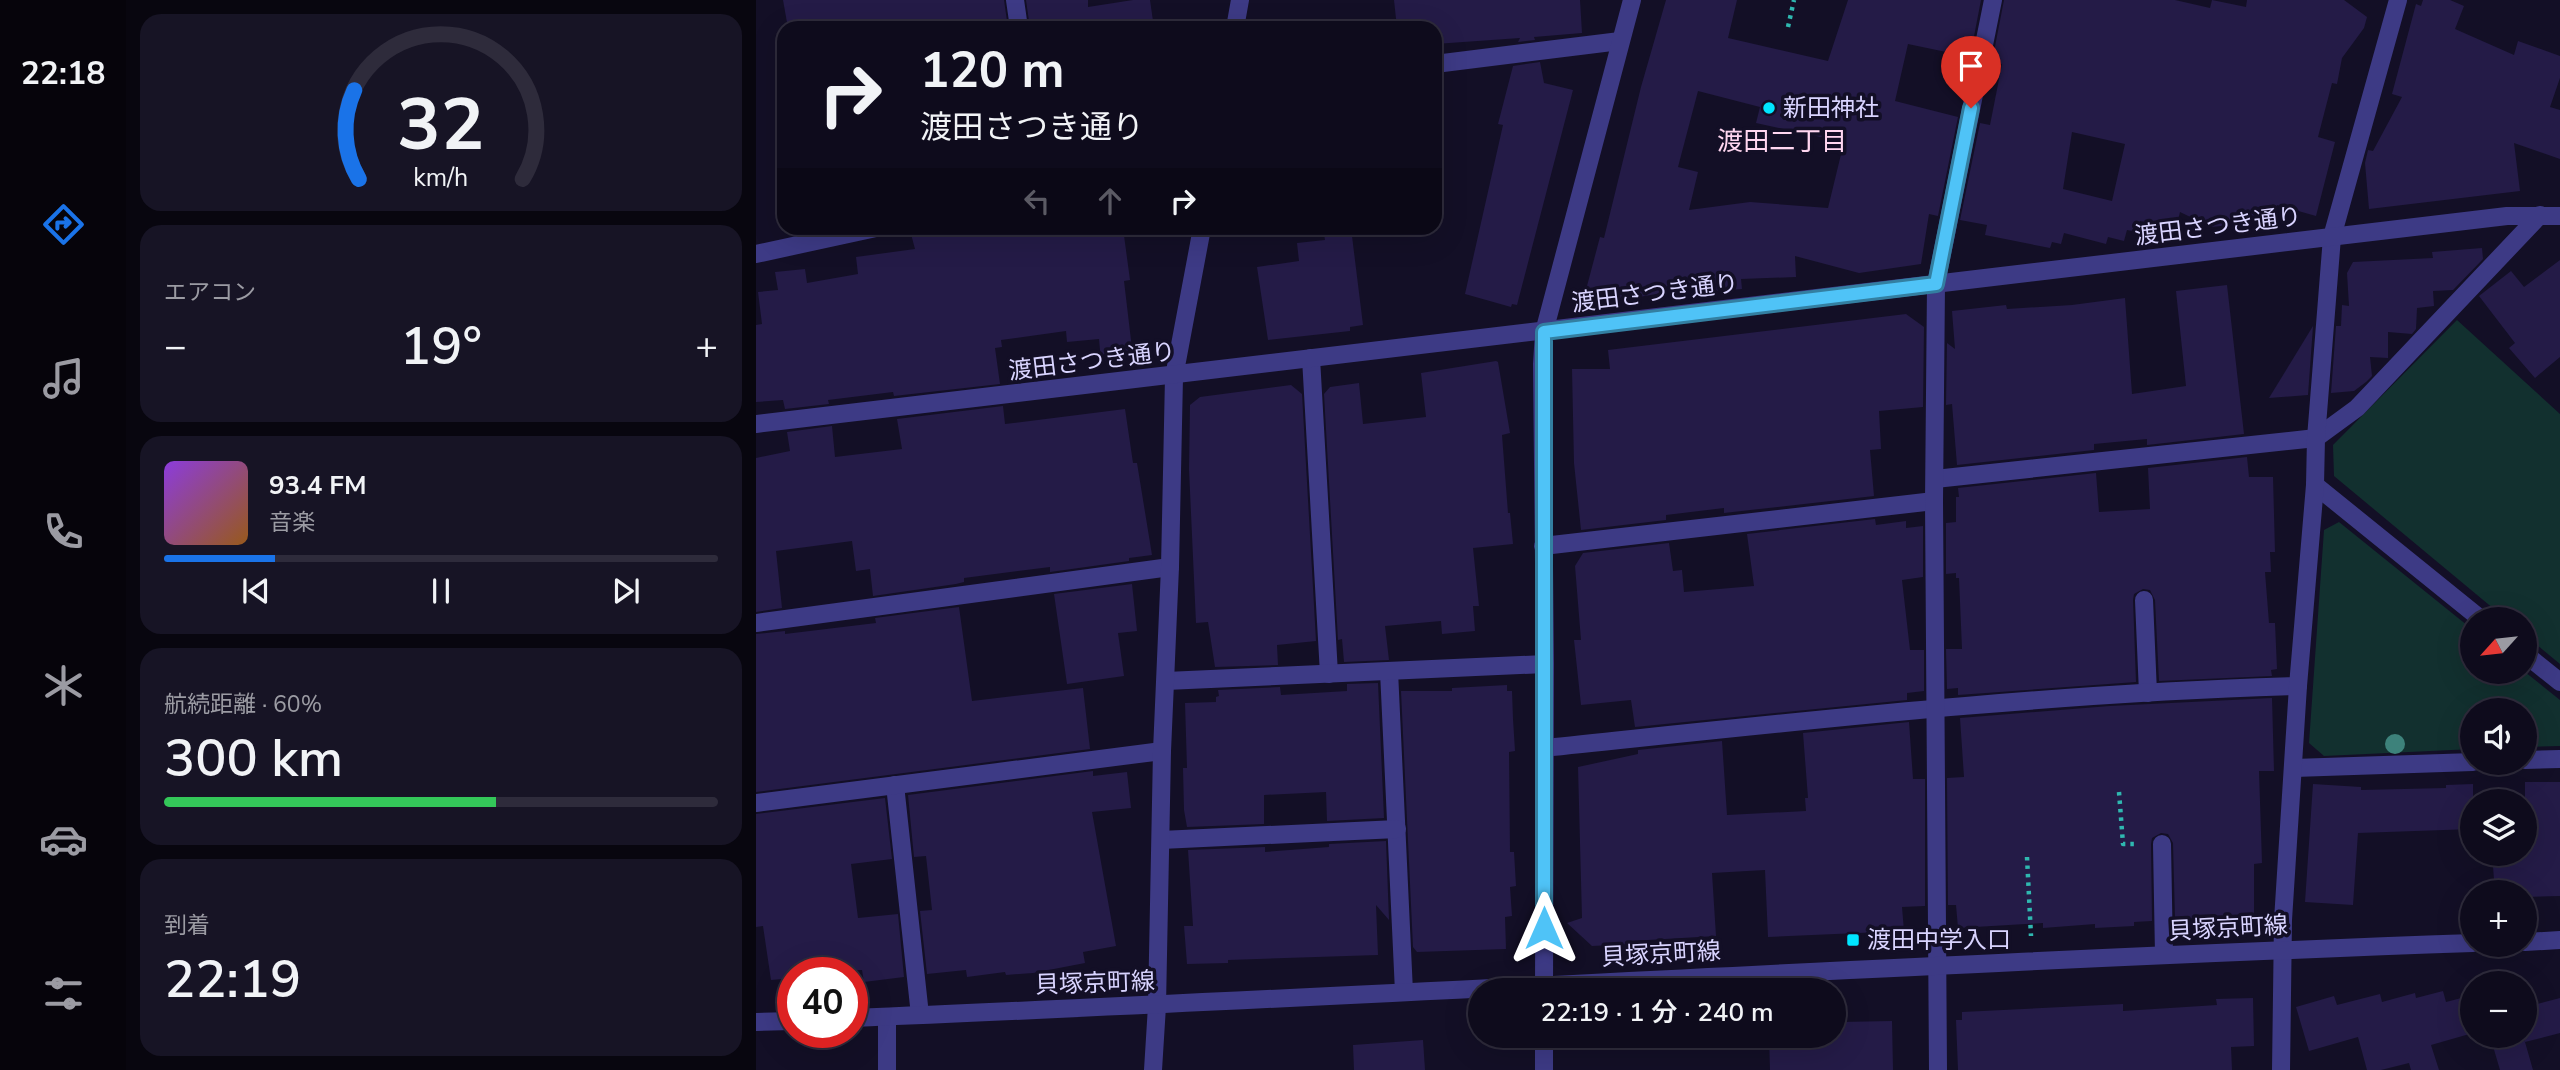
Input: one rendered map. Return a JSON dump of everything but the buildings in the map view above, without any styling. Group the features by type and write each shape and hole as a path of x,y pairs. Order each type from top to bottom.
{"street":[{"path":"1015,0 1018,21"},
{"path":"1236,21 1240,0"},
{"path":"1544,978 1544,332 1632,0"},
{"path":"1938,1070 1934,501 1936,284 1993,0"},
{"path":"2281,1070 2282,950 2298,686 2332,237 2398,0"},
{"path":"1442,63 1620,41"},
{"path":"1934,480 2316,438 2357,408 2540,215"},
{"name":"渡田さつき通り","path":"756,425 2507,216 2560,216"},
{"path":"756,254 844,235"},
{"path":"1153,1070 1174,377 1201,235"},
{"path":"1311,358 1329,674"},
{"path":"2315,485 2466,607"},
{"path":"1542,545 1934,501"},
{"path":"756,622 1170,567"},
{"path":"2144,600 2148,693"},
{"path":"1166,681 1545,664"},
{"path":"2538,664 2560,682"},
{"path":"1389,671 1404,992"},
{"path":"1544,748 1936,707 2298,686"},
{"path":"756,803 1162,751"},
{"path":"2537,760 2560,759"},
{"path":"2294,768 2460,762"},
{"path":"895,785 920,1016"},
{"path":"1161,841 1396,829"},
{"path":"2162,844 2165,956"},
{"path":"2537,941 2560,940"},
{"name":"貝塚京町線","path":"1713,978 2460,943"},
{"name":"貝塚京町線","path":"868,1018 1468,990"},
{"path":"887,1017 887,1070"},
{"path":"756,1022 777,1021"},
{"path":"1544,1048 1544,1070"}],"path":[{"path":"1788,27 1794,0"},
{"path":"2119,792 2123,844 2162,844"},
{"path":"2027,857 2032,939"}],"green space":[{"path":"2457,320 2560,414 2560,664 2538,646 2538,607 2492,607 2334,476 2333,445"},
{"path":"2339,522 2460,620 2460,684 2538,682 2560,700 2560,746 2537,747 2537,698 2460,698 2460,750 2324,756 2309,743 2324,530"}],"place":[{"name":"新田神社","path":"1769,108"},
{"name":"渡田中学入口","path":"1853,940"}],"district":[{"name":"渡田二丁目","path":"1782,141"}],"route":[{"path":"1544,928 1544,332 1936,284 1971,108"}]}
